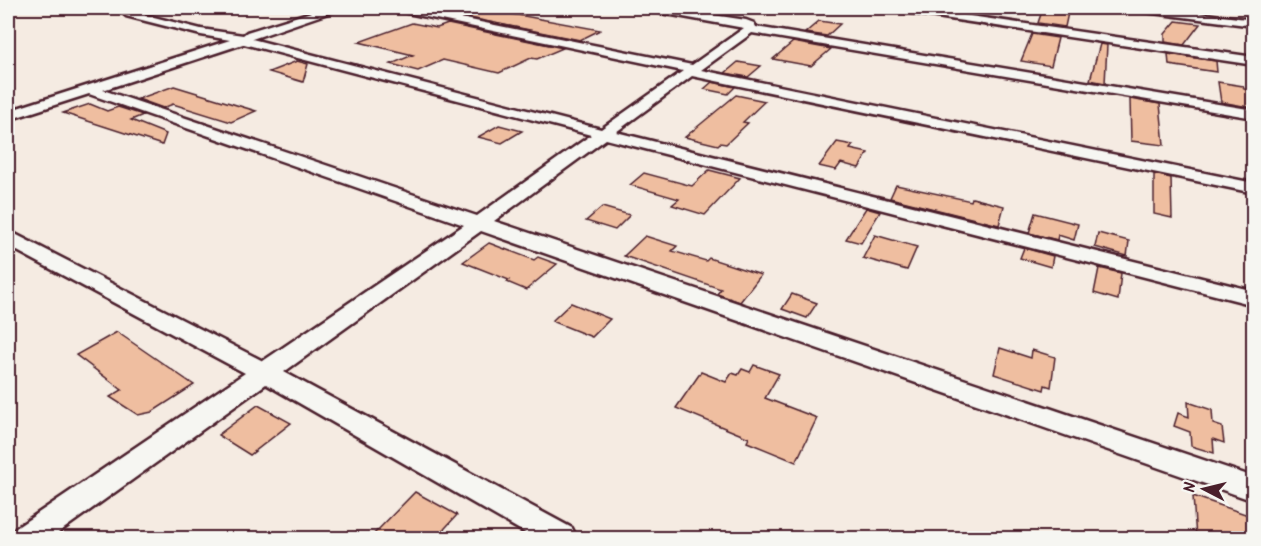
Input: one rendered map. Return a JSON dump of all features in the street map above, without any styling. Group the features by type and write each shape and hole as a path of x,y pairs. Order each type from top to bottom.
{"street":[{"path":"122,8 130,14 201,32 245,39 248,42 604,134 1254,298"},
{"path":"8,116 333,8"},
{"path":"398,8 1254,188"},
{"path":"650,8 723,19 750,25 750,29"},
{"path":"723,19 742,8"},
{"path":"897,8 1254,61"},
{"path":"1137,8 1254,23"},
{"path":"27,538 478,224 750,29 1254,114"},
{"path":"90,90 1254,489"},
{"path":"8,238 266,373 561,538"}],"building":[{"path":"1043,8 1069,8 1065,27 1038,23"},
{"path":"482,10 600,30 580,40 465,17"},
{"path":"819,21 840,24 827,36 805,33"},
{"path":"1176,21 1200,24 1184,45 1165,42 1165,34"},
{"path":"412,23 437,28 448,24 563,48 537,59 531,58 499,73 443,60 418,71 391,64 413,55 359,42"},
{"path":"1032,34 1058,38 1051,66 1021,61"},
{"path":"793,42 831,49 811,66 773,59"},
{"path":"1100,44 1107,45 1105,83 1090,80"},
{"path":"1168,54 1216,61 1217,72 1169,65"},
{"path":"297,61 308,64 303,82 269,72"},
{"path":"738,62 761,66 748,77 725,73"},
{"path":"712,82 735,87 728,94 704,89"},
{"path":"1218,82 1254,90 1254,108 1221,102"},
{"path":"174,86 256,111 231,122 173,104 163,108 138,99"},
{"path":"736,95 765,101 743,122 748,123 726,144 718,145 685,137"},
{"path":"1130,99 1160,104 1164,145 1131,141"},
{"path":"90,104 107,111 118,107 143,115 131,120 166,134 162,145 63,113"},
{"path":"499,125 522,131 502,143 478,137"},
{"path":"837,142 853,145 850,149 868,153 859,168 841,163 836,170 819,166"},
{"path":"709,170 740,178 705,215 672,205 679,199 630,185 644,173 692,186"},
{"path":"1154,174 1171,178 1172,218 1154,214"},
{"path":"896,185 1004,206 999,225 890,198"},
{"path":"602,207 630,215 615,230 586,221"},
{"path":"866,208 880,212 861,243 846,239"},
{"path":"1035,213 1078,224 1074,240 1058,235 1057,240 1029,233"},
{"path":"1098,233 1129,241 1127,256 1095,247"},
{"path":"875,235 917,247 907,270 863,258"},
{"path":"645,236 677,246 672,251 706,261 709,258 761,275 740,302 717,294 721,289 624,256"},
{"path":"489,243 534,260 538,257 557,264 526,290 507,282 509,280 463,262"},
{"path":"1024,248 1053,256 1051,267 1020,258"},
{"path":"1099,268 1121,273 1118,300 1094,293"},
{"path":"792,294 817,303 807,318 782,309"},
{"path":"571,303 610,319 592,337 552,321"},
{"path":"117,332 194,385 152,412 138,415 110,397 122,390 76,355"},
{"path":"1000,348 1031,358 1032,350 1055,357 1051,387 1045,385 1044,390 994,374"},
{"path":"754,365 779,374 765,398 817,418 796,462 747,442 749,438 676,408 701,372 726,382 732,373 738,375 742,369 750,372"},
{"path":"1188,402 1212,410 1213,424 1222,427 1224,443 1213,439 1214,453 1191,446 1190,432 1174,426 1178,413 1189,417"},
{"path":"258,405 291,423 250,455 218,435"},
{"path":"415,492 457,515 436,538 370,538"},
{"path":"1193,496 1254,517 1254,538 1196,538"}]}
